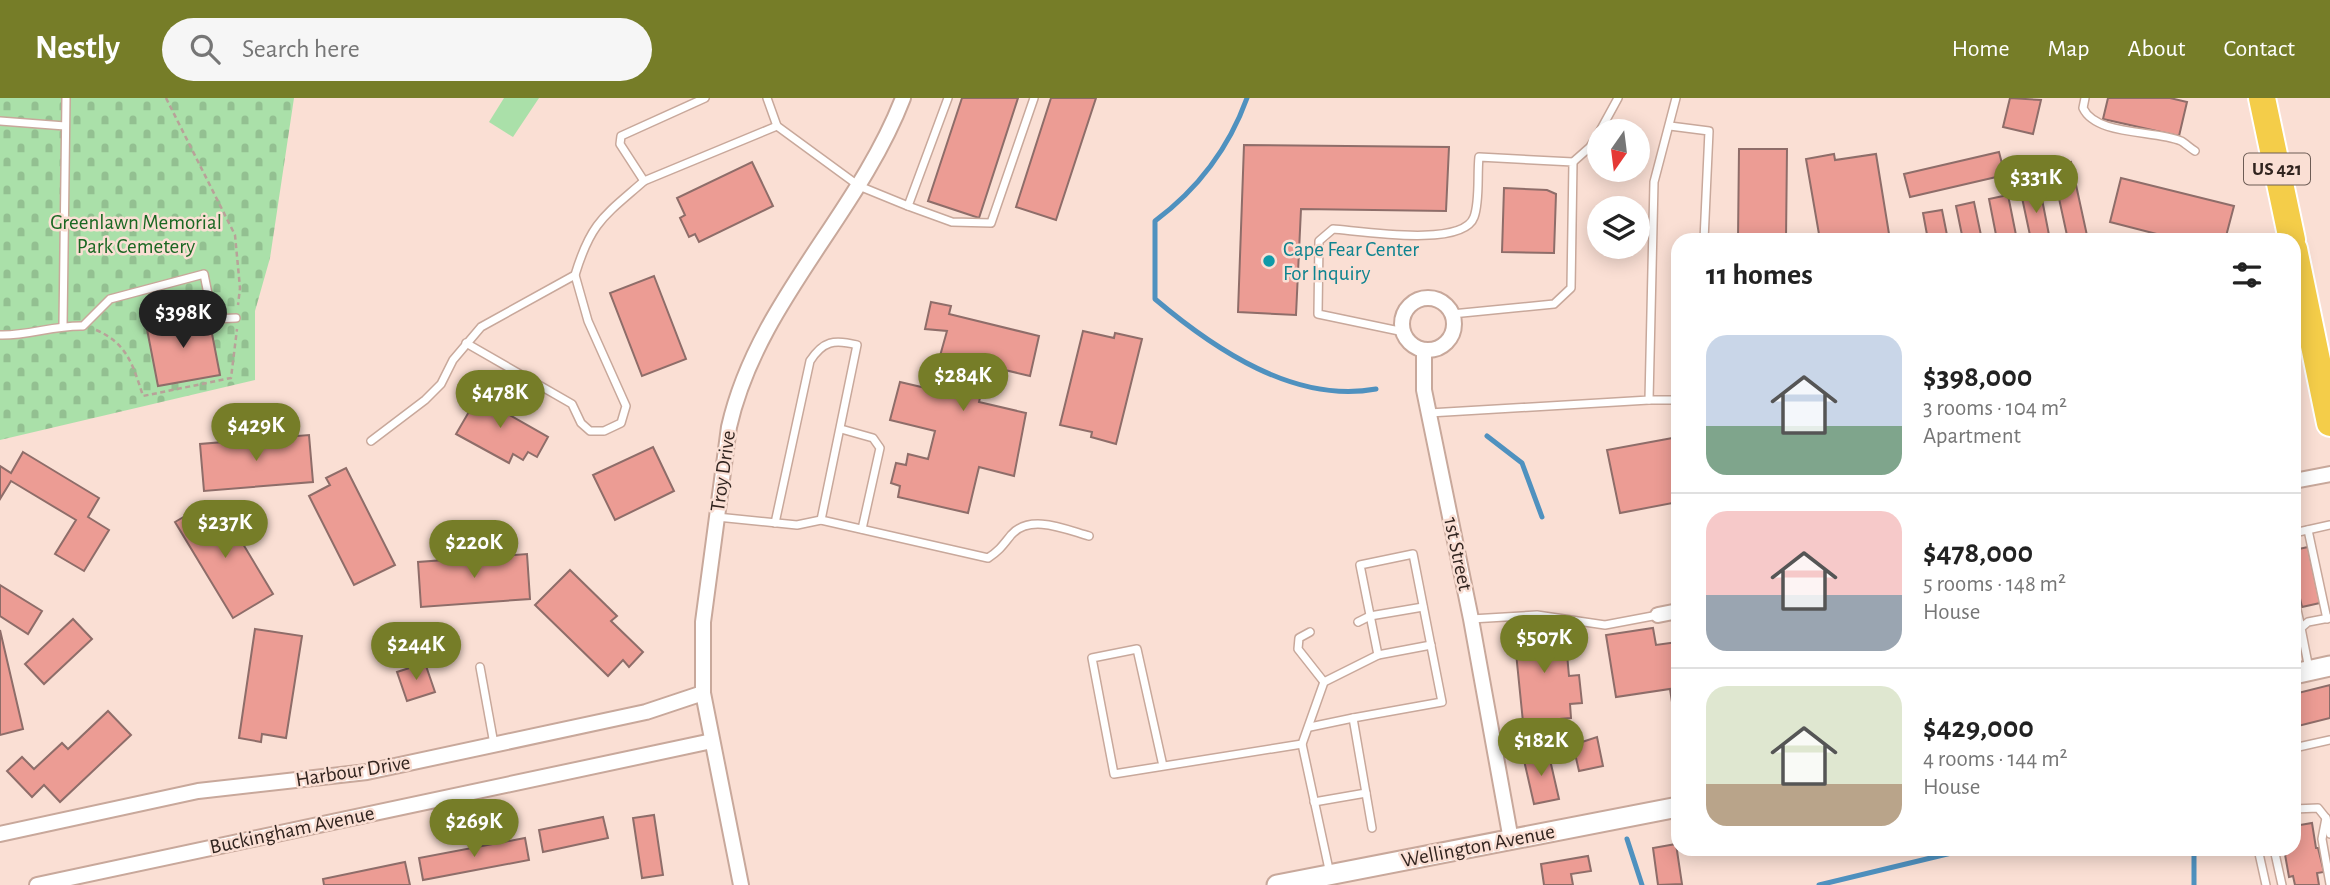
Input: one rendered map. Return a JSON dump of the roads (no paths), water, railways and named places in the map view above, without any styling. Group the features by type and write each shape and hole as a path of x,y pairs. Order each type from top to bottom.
{"highway":[{"name":"US 421","path":"2262,98 2291,233"},
{"path":"2301,283 2330,423"}],"street":[{"name":"Troy Drive","path":"741,885 703,693 703,622 729,427 746,369 782,303 859,186 903,98"},
{"path":"1433,299 1442,302 1452,314 1454,321 1451,337 1440,347 1424,351 1408,340 1404,332 1404,314 1416,301 1433,299"},
{"name":"1st Street","path":"1424,351 1424,390 1471,619 1511,840"},
{"path":"2301,480 2330,474"},
{"path":"1658,615 1671,612"},
{"path":"2302,672 2330,666"},
{"name":"Harbour Drive","path":"0,834 198,791 353,774 646,712 703,693"},
{"name":"Buckingham Avenue","path":"37,885 84,880 712,741"},
{"name":"Wellington Avenue","path":"1277,885 1671,808"}],"lane":[{"path":"63,326 66,98"},
{"path":"645,181 620,144 621,136 705,98"},
{"path":"767,98 777,126 859,186 952,222 991,223 1034,98"},
{"path":"908,206 948,98"},
{"path":"1607,119 1618,98"},
{"path":"1649,400 1654,182 1676,98"},
{"path":"2083,98 2087,116 2106,126 2181,141 2194,151"},
{"path":"0,121 65,126"},
{"path":"466,344 572,404 581,424 590,431 604,431 621,423 626,406 588,321 575,275 585,242 595,225 645,181 777,126"},
{"path":"1670,126 1709,131 1704,233"},
{"path":"1452,314 1554,304 1571,288 1573,162 1587,149"},
{"path":"1404,332 1318,314 1319,241 1333,229 1441,236 1463,230 1474,218 1479,157 1573,162"},
{"path":"0,335 19,336 63,326 83,326 110,299 204,274 214,319 236,318"},
{"path":"370,441 425,400 441,384 453,359 481,327 523,301 575,275"},
{"path":"775,523 810,361 820,346 836,340 857,345 821,520"},
{"path":"1429,413 1671,400"},
{"path":"841,429 873,438 880,447 862,529"},
{"path":"716,517 797,525 821,520 988,558 1004,548 1011,535 1022,526 1044,524 1089,536"},
{"path":"2301,532 2330,525"},
{"path":"2302,672 2301,628 2308,622 2328,618 2308,530"},
{"path":"1310,727 1442,702 1413,554 1360,565 1378,655"},
{"path":"1358,622 1370,616 1423,607"},
{"path":"1471,619 1536,615 1605,625 1658,615"},
{"path":"1310,632 1299,638 1298,649 1324,682"},
{"path":"1330,874 1302,744 1324,682 1378,655 1432,645"},
{"path":"1163,766 1137,649 1092,658 1114,774 1302,744"},
{"path":"480,667 494,744"},
{"path":"1353,718 1372,828"},
{"path":"2301,746 2330,740"},
{"path":"1314,802 1366,793"},
{"path":"2301,809 2318,808 2328,817 2330,834"},
{"path":"2328,817 2322,839 2330,884"},
{"path":"2260,856 2266,885"},
{"path":"2276,856 2282,885"}],"waterway":[{"path":"1247,98 1231,134 1210,166 1185,195 1155,221 1155,299 1229,353 1286,380 1316,388 1346,391 1376,389"},
{"path":"1487,436 1522,463 1542,517"},
{"path":"1627,839 1642,885"},
{"path":"1819,885 1939,856"},
{"path":"2194,856 2194,885"}],"place":[{"name":"Cape Fear Center For Inquiry","path":"1269,261"}],"park label":[{"name":"Greenlawn Memorial Park Cemetery","path":"136,234"}]}
